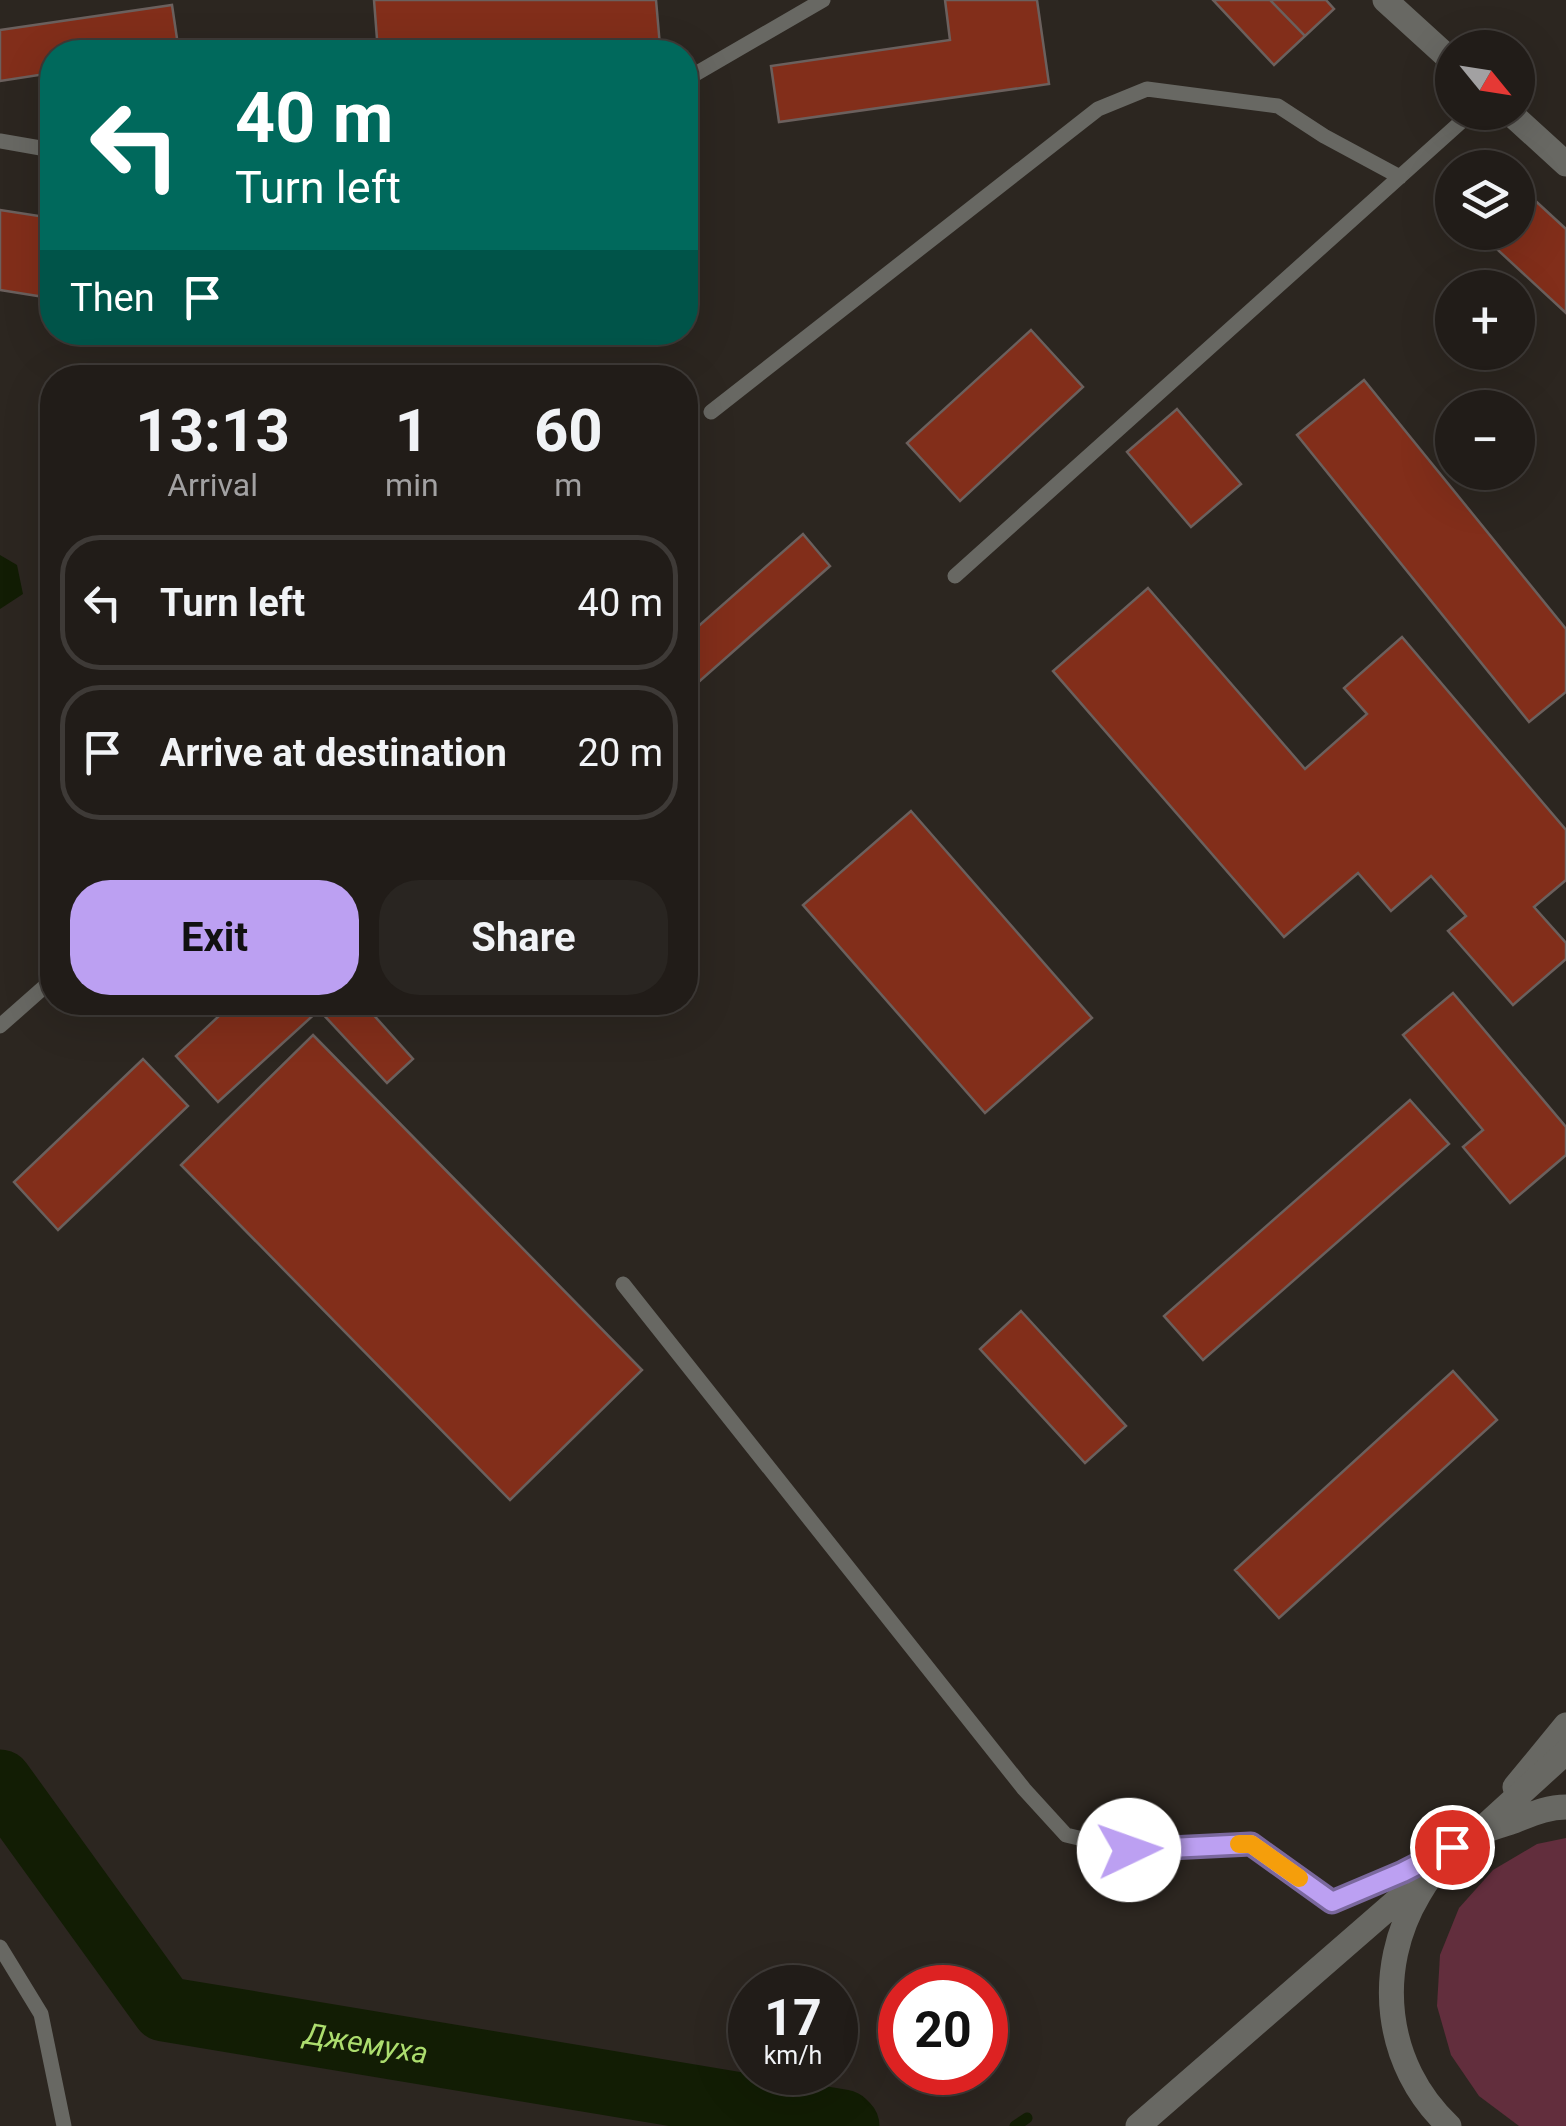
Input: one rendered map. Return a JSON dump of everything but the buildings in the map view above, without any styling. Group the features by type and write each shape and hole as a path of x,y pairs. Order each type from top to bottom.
{"street":[{"path":"1385,0 1435,46"},
{"path":"1529,130 1566,164"},
{"path":"1476,1835 1566,1726"},
{"path":"1138,2126 1476,1835 1566,1752"},
{"path":"1476,1835 1550,1807 1566,1806"},
{"path":"1449,1855 1409,1910 1396,1944 1391,1980 1392,2017 1400,2052 1415,2085 1449,2126"}],"lane":[{"path":"698,75 823,0"},
{"path":"711,412 1098,109 1147,89 1278,106 1400,177"},
{"path":"955,576 1452,130"},
{"path":"0,141 40,148"},
{"path":"0,1026 40,991"},
{"path":"623,1284 1024,1789 1066,1835 1129,1850 1251,1844 1332,1902 1476,1835"},
{"path":"0,1947 40,2014 64,2126"}],"shaded area":[{"path":"0,555 17,565 23,594 0,609"},
{"path":"1566,1838 1566,2126 1519,2126 1479,2096 1451,2055 1437,2006 1440,1955 1459,1908 1493,1870 1537,1844"}],"waterway":[{"name":"Джемуха","path":"0,1782 164,2009 843,2122 847,2126"},
{"path":"1015,2126 1027,2118"}],"slow traffic":[{"path":"1239,1844 1251,1844 1299,1878"}],"route":[{"path":"1129,1850 1251,1844 1332,1902 1452,1847"}]}
